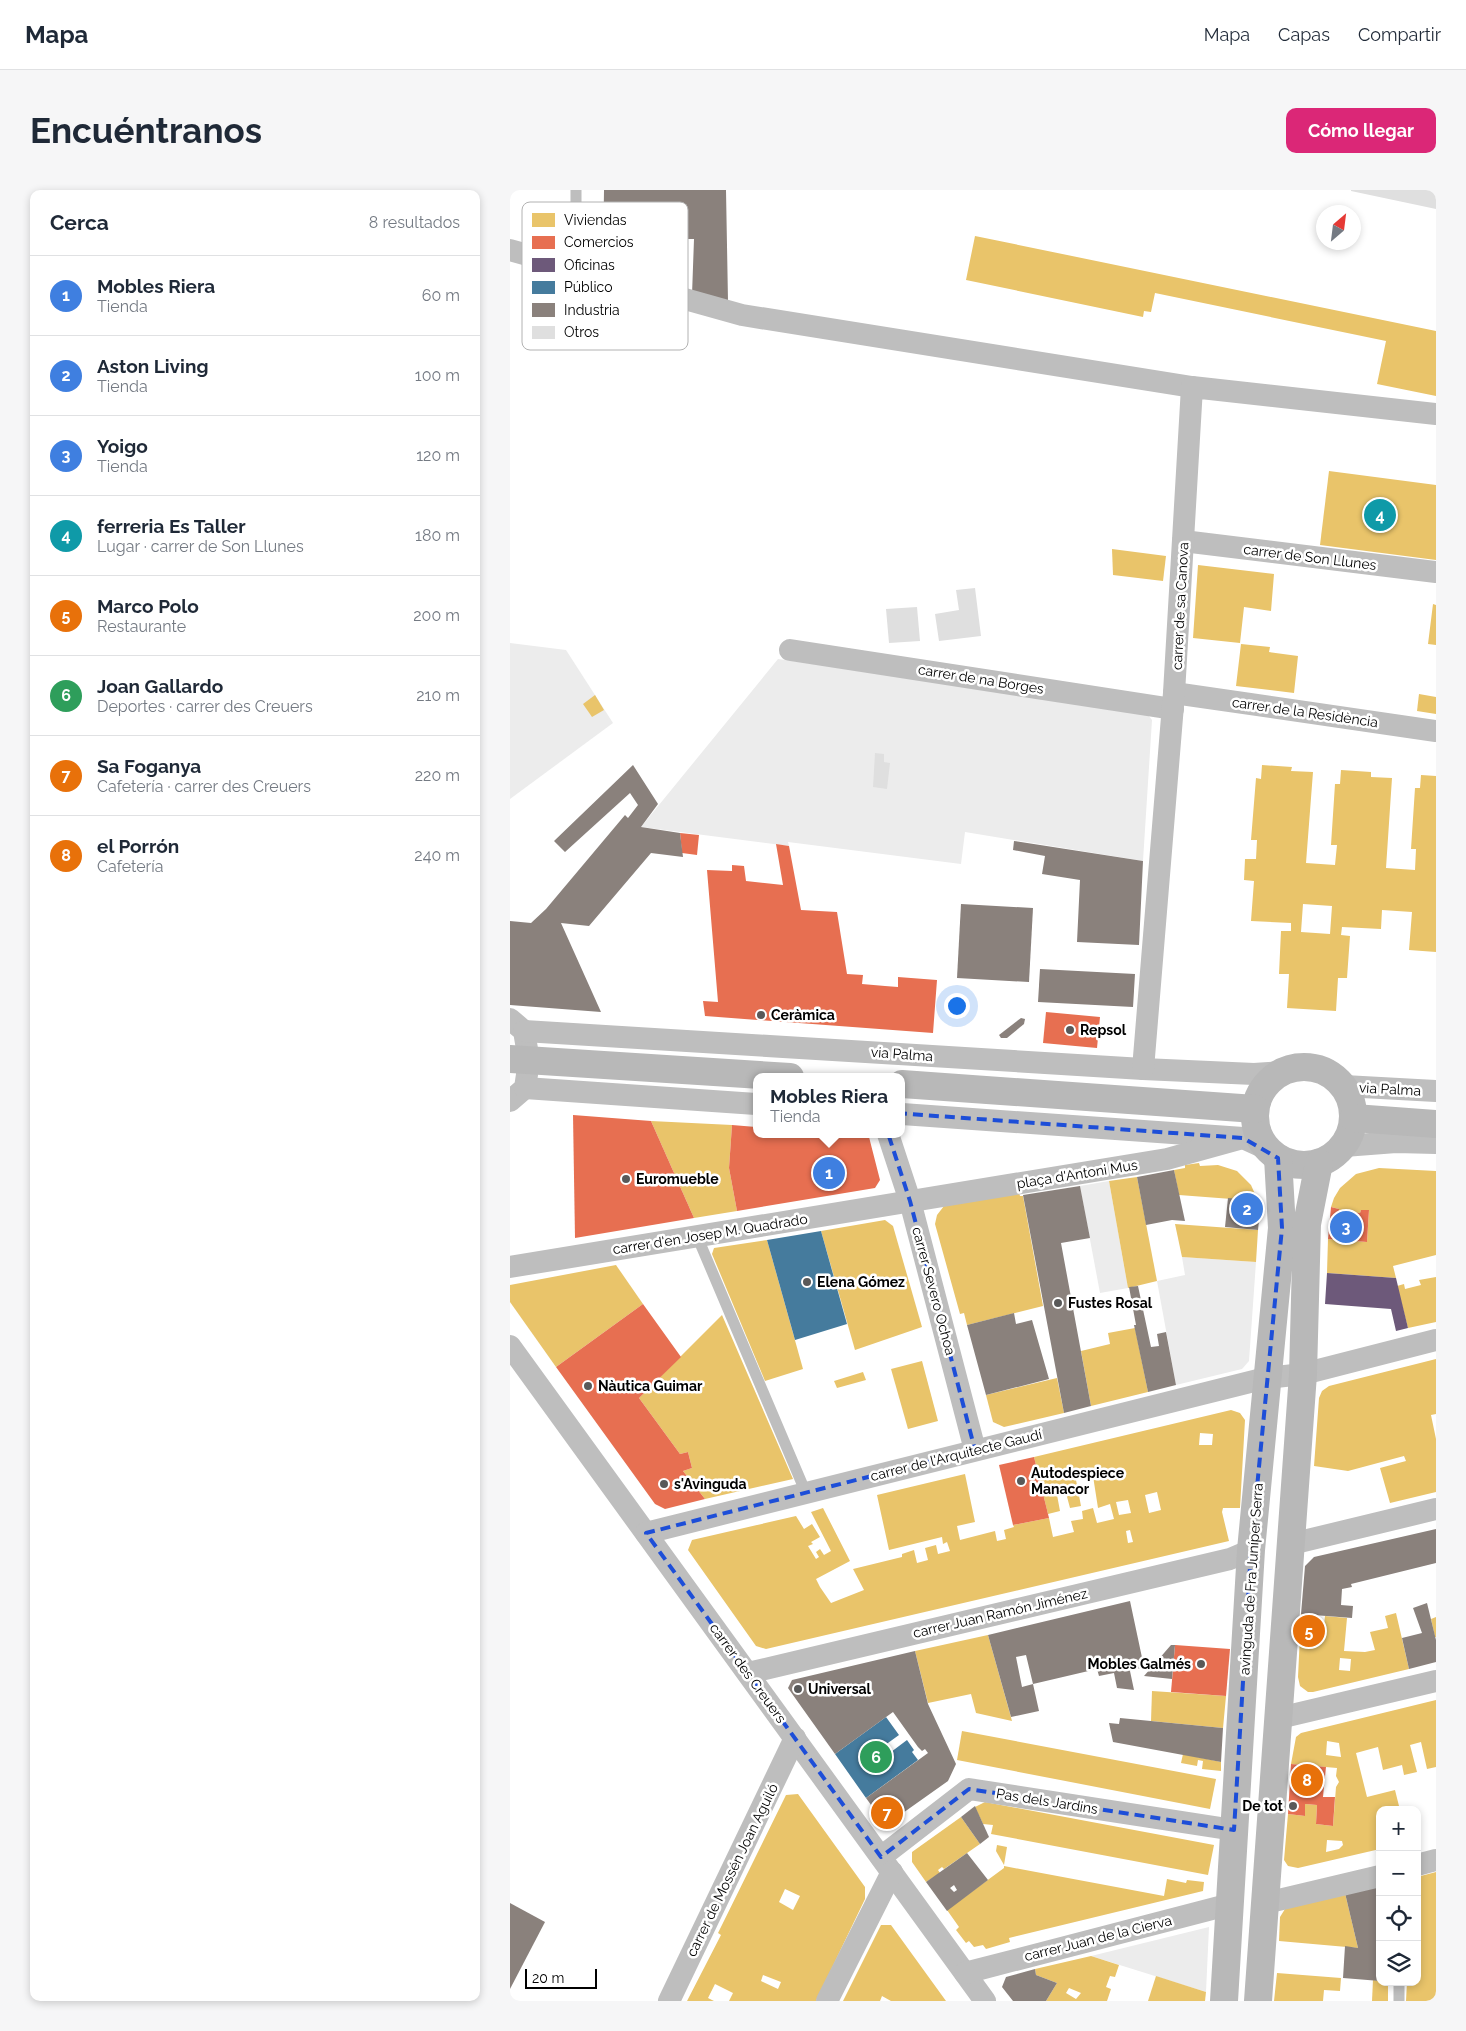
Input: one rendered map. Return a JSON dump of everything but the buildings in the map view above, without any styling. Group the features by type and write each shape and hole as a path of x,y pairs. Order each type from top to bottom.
{"main road":[{"path":"520,1060 753,1075"},
{"path":"1303,1066 1318,1068 1331,1074 1344,1086 1351,1100 1354,1118 1350,1137 1335,1155 1319,1164 1305,1166 1290,1164 1263,1148 1255,1123 1255,1109 1261,1092 1269,1081 1281,1072 1303,1066"},
{"path":"905,1084 1255,1109"},
{"path":"1354,1118 1436,1124"},
{"name":"avinguda de Fra Juníper Serra","path":"1224,2001 1251,1550 1266,1378 1282,1228 1263,1148"},
{"path":"1258,2001 1304,1374 1307,1224 1319,1164"}],"street":[{"path":"510,250 522,254"},
{"path":"688,300 742,315 1192,387 1436,414"},
{"name":"carrer de sa Canova","path":"1143,1069 1174,701 1192,387"},
{"name":"carrer de Son Llunes","path":"1183,542 1436,572"},
{"name":"carrer de na Borges","path":"790,650 1174,701"},
{"name":"carrer de la Residència","path":"1174,701 1436,731"},
{"path":"517,1025 520,1060 518,1094 753,1104"},
{"name":"via Palma","path":"517,1025 1143,1069 1254,1074 1281,1072"},
{"name":"via Palma","path":"1344,1086 1436,1091"},
{"path":"905,1114 1263,1148"},
{"name":"carrer Severo Ochoa","path":"889,1138 910,1201 976,1450"},
{"path":"1344,1146 1396,1142 1436,1144"},
{"name":"plaça d'Antoni Mus","path":"910,1201 1167,1159 1263,1148"},
{"name":"carrer d'en Josep M. Quadrado","path":"510,1267 910,1201"},
{"name":"carrer de l'Arquitecte Gaudí","path":"646,1533 1266,1378 1304,1374 1436,1340"},
{"name":"carrer des Creuers","path":"514,1360 646,1533 984,2000"},
{"path":"1291,1544 1436,1509"},
{"name":"carrer Juan Ramón Jiménez","path":"748,1673 1230,1559 1251,1550"},
{"path":"1279,1718 1436,1681"},
{"name":"carrer de Mossén Joan Aguiló","path":"669,2001 795,1738"},
{"name":"Pas dels Jardins","path":"886,1864 969,1789 1234,1830"},
{"path":"1421,1864 1436,1860"},
{"path":"827,2001 886,1864"},
{"path":"1266,1903 1376,1877"},
{"name":"carrer Juan de la Cierva","path":"965,1973 1231,1904"}],"lane":[{"path":"696,1236 806,1493"},
{"path":"1399,1986 1399,2001"}],"highlighted area":[{"path":"881,1112 1243,1138 1278,1158 1282,1228 1251,1550 1234,1830 969,1789 881,1857 646,1533 975,1450 910,1201"}],"shaded area":[{"path":"510,643 566,650 613,723 510,799"},
{"path":"778,659 1145,711 1152,720 1143,861 965,832 961,864 788,842 789,846 641,827"},
{"path":"1109,1181 1128,1288 1100,1293 1080,1186"},
{"path":"1182,1257 1256,1262 1249,1361 1242,1369 1176,1385 1157,1281 1185,1275"},
{"path":"1209,1927 1206,1992 1091,1956"}],"place":[{"name":"ferreria Es Taller","path":"1380,515"},
{"name":"Ceràmica","path":"761,1015"},
{"name":"Repsol","path":"1070,1030"},
{"name":"Mobles Riera","path":"829,1173"},
{"name":"Euromueble","path":"626,1179"},
{"name":"Aston Living","path":"1247,1209"},
{"name":"Yoigo","path":"1346,1227"},
{"name":"Elena Gómez","path":"807,1282"},
{"name":"Fustes Rosal","path":"1058,1303"},
{"name":"Nàutica Guimar","path":"588,1386"},
{"name":"Autodespiece Manacor","path":"1021,1481"},
{"name":"s'Avinguda","path":"664,1484"},
{"name":"Marco Polo","path":"1309,1631"},
{"name":"Mobles Galmés","path":"1201,1664"},
{"name":"Universal","path":"798,1689"},
{"name":"Joan Gallardo","path":"876,1757"},
{"name":"el Porrón","path":"1307,1780"},
{"name":"De tot","path":"1293,1806"},
{"name":"Sa Foganya","path":"887,1813"}]}
